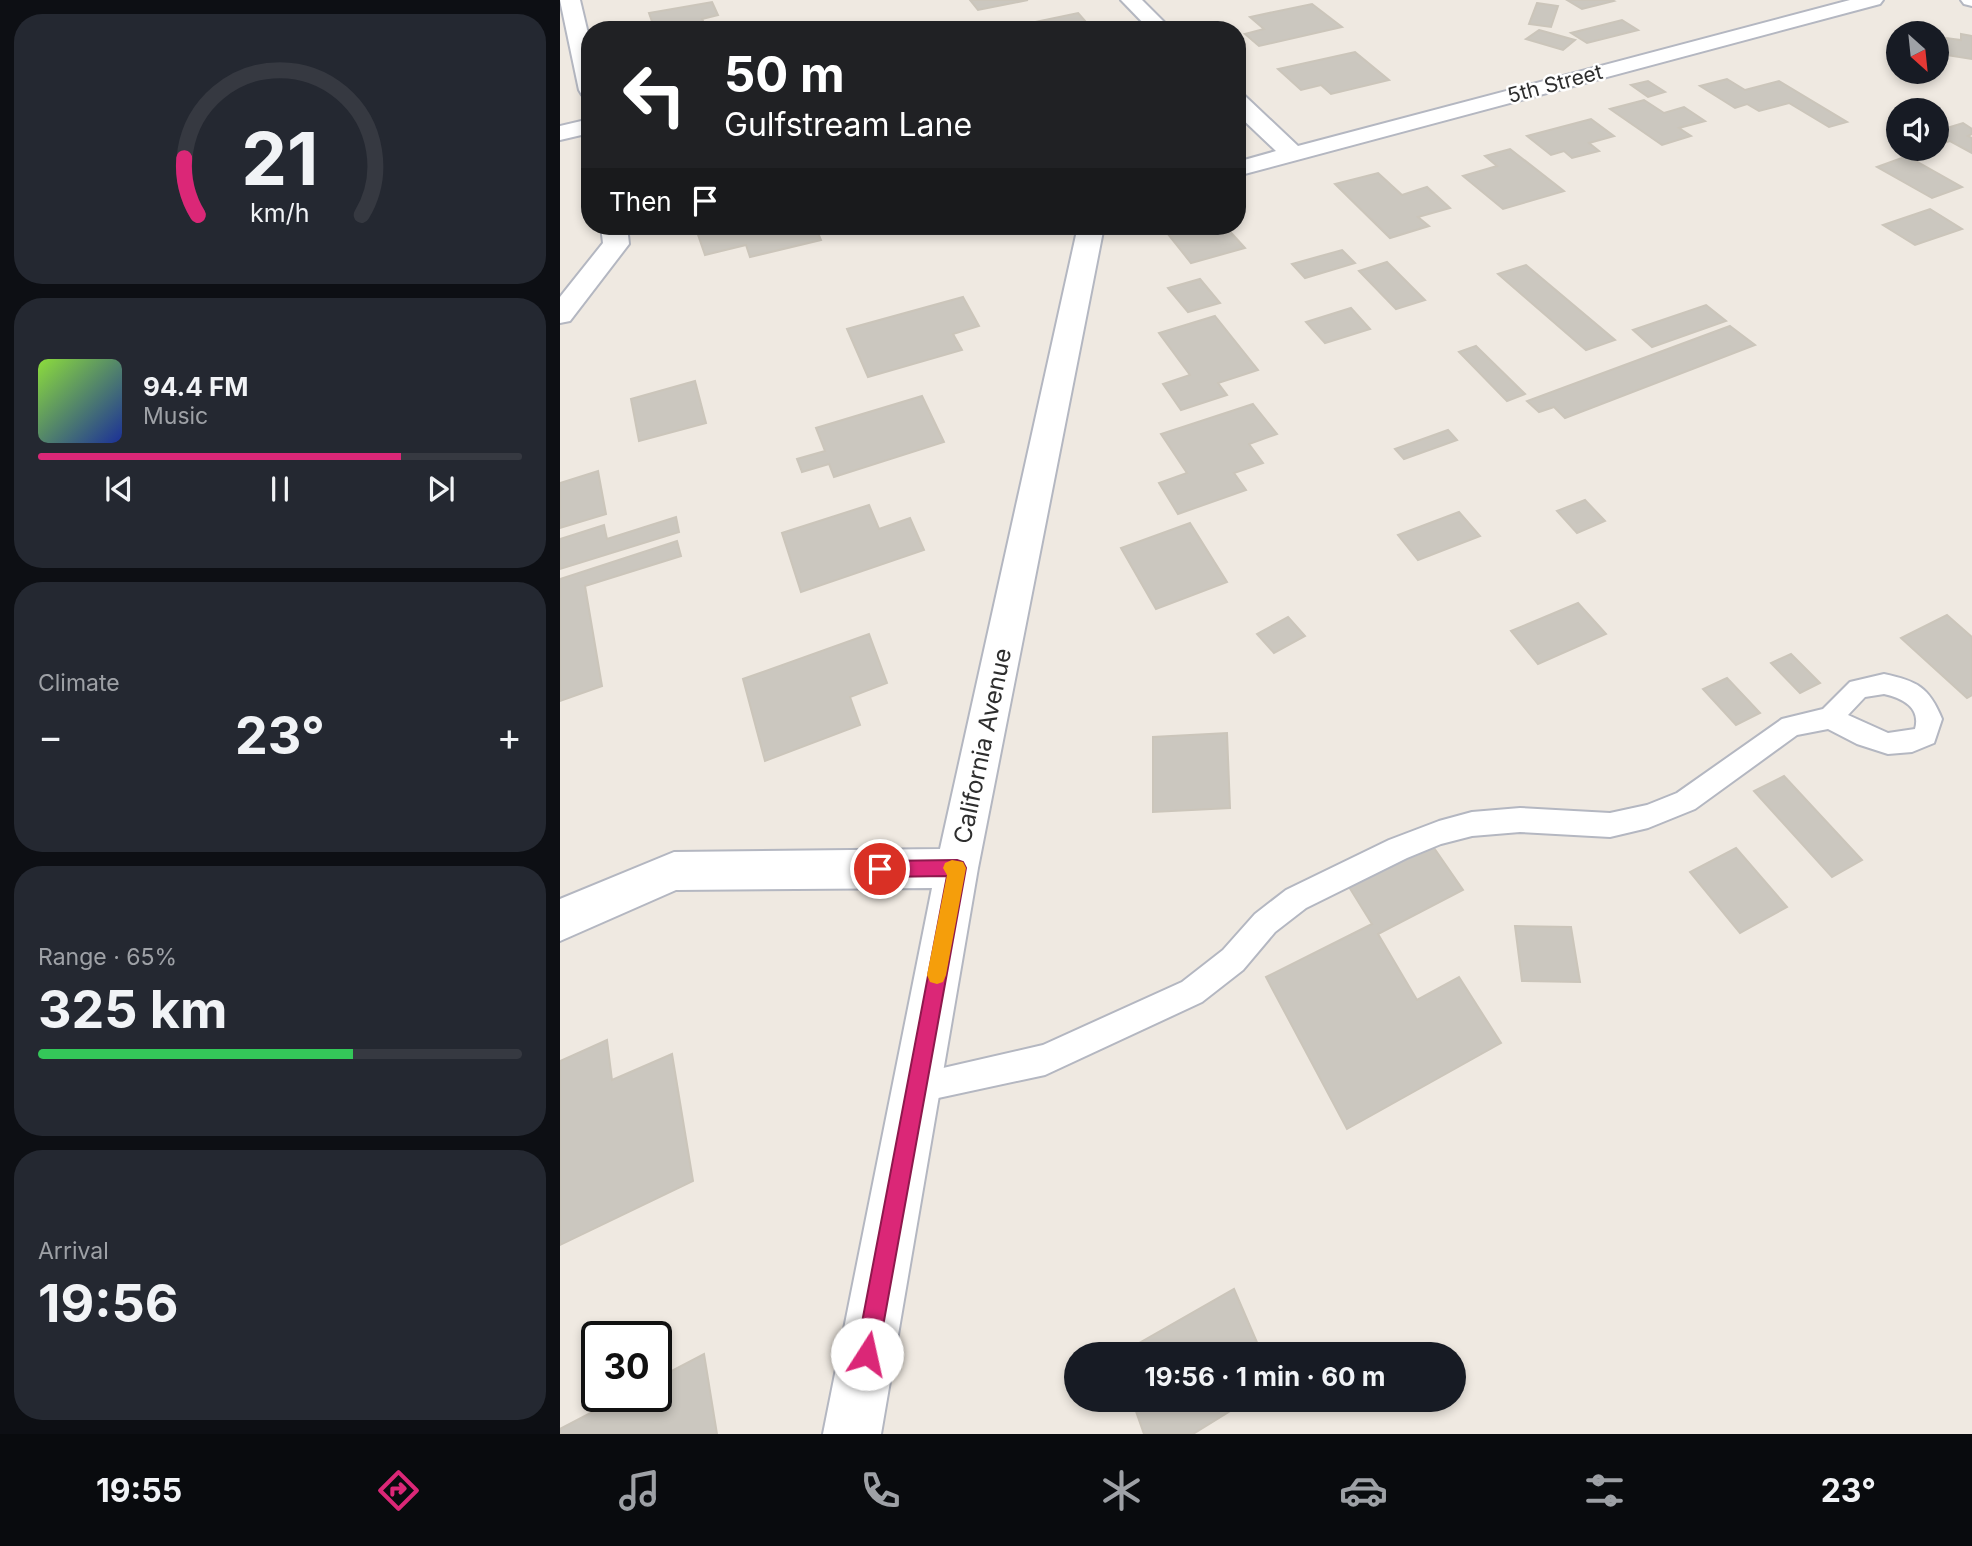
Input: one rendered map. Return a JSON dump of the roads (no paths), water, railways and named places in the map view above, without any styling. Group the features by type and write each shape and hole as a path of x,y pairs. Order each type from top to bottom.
{"street":[{"path":"570,0 581,50"},
{"path":"1131,0 1153,21"},
{"name":"5th Street","path":"1246,167 1873,0"},
{"path":"1246,110 1293,154"},
{"path":"560,133 581,128"},
{"path":"560,315 616,244 615,235"},
{"name":"California Avenue","path":"852,1434 957,868 1089,235"},
{"path":"560,920 674,871 957,868"}],"lane":[{"path":"915,1088 1045,1060 1192,992 1233,960 1265,923 1296,899 1398,849 1472,824 1520,820 1610,825 1648,816 1686,801 1791,726 1830,718"}]}
